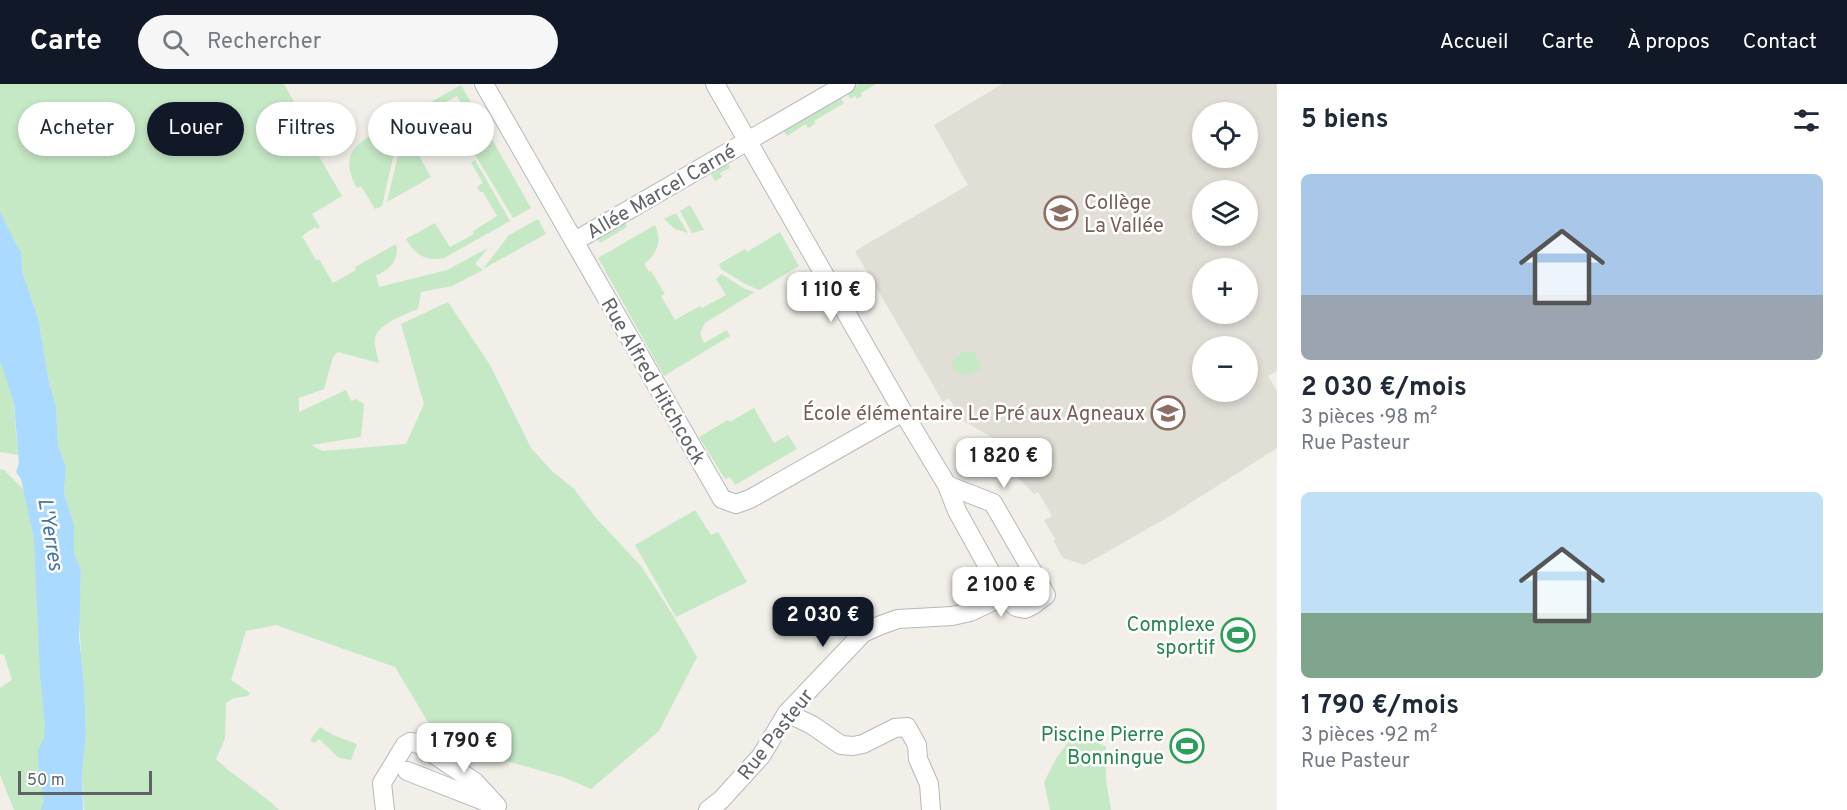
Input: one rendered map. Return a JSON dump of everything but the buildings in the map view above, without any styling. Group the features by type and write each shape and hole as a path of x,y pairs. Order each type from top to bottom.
{"street":[{"name":"Rue Alfred Hitchcock","path":"484,84 718,494 726,502 736,504 750,499 903,412"},
{"path":"715,84 947,485 957,511 1004,596 1016,607 1025,609 1046,595 993,502 947,485"},
{"name":"Allée Marcel Carné","path":"575,242 846,84"},
{"name":"Rue Pasteur","path":"708,810 721,800 761,756 787,712 864,633 898,619 952,616 970,612 1004,596"},
{"path":"787,712 812,725 841,745 863,744 895,728 907,727 917,745 918,759 929,784 931,810"},
{"path":"386,810 382,783 405,745 410,742 417,743 475,782 502,808"},
{"path":"408,771 502,808"}],"shaded area":[{"path":"1002,84 1277,84 1277,371 1268,376 1277,391 1277,448 1170,516 1084,565 1063,558 1044,520 1052,516 1038,492 1034,494 1002,461 1003,455 998,441 962,420 949,398 943,402 855,251 968,185 934,125"}],"green space":[{"path":"0,84 284,84 294,102 256,102 256,156 319,156 342,196 312,214 320,227 317,229 315,227 302,236 333,283 356,270 355,267 396,244 397,254 393,263 376,275 379,287 447,270 488,248 475,264 483,270 452,286 421,292 418,309 393,320 381,329 375,339 379,363 338,352 333,357 324,389 299,398 299,412 346,390 351,401 356,399 364,404 361,437 311,445 323,451 406,444 424,404 401,324 448,302 490,365 531,448 552,471 574,489 596,518 641,566 697,657 659,731 591,789 563,777 440,742 395,667 276,625 246,631 231,680 250,693 248,696 234,698 226,703 225,739 216,759 279,810 84,810 82,775 86,733 79,621 81,570 74,552 74,524 64,493 66,467 58,444 56,406 49,382 38,318 23,274 21,251 0,211"},
{"path":"858,84 876,84 861,93 862,96 857,99 855,96 850,99 846,91"},
{"path":"461,85 471,102 460,102 457,96 446,102 431,102"},
{"path":"839,95 844,103 814,121 815,124 808,128 806,124 787,136 782,128"},
{"path":"368,138 368,156 393,156 382,206 375,209 361,186 357,188 351,175 349,164 351,156 356,156 356,147"},
{"path":"494,143 531,208 513,218 476,156 494,156"},
{"path":"398,156 419,156 431,177 387,202"},
{"path":"475,160 510,221 444,258 431,259 421,256 406,239 435,223 450,247 474,234 473,231 497,216 483,192 480,192 477,187 483,183 471,163"},
{"path":"726,160 730,168 720,173 722,177 715,181 709,170"},
{"path":"690,205 704,230 692,233 680,211"},
{"path":"676,213 688,233 675,229 664,219"},
{"path":"633,214 635,218 625,223 627,227 600,243 595,236"},
{"path":"538,219 546,234 483,269 509,235"},
{"path":"655,225 658,236 657,246 653,256 644,264 665,294 661,296 675,320 726,295 716,279 721,274 745,289 755,292 705,323 700,333 704,343 727,330 730,336 664,376 598,258"},
{"path":"780,232 799,266 759,290 721,269 719,264 745,249 747,252"},
{"path":"0,290 5,300 18,455 0,452"},
{"path":"973,351 981,366 980,369 968,375 957,373 952,362 961,352"},
{"path":"754,408 774,443 788,435 797,449 735,485 730,477 725,479 699,437"},
{"path":"0,469 4,470 35,501 46,545 47,810 14,810 0,775 0,688 12,680 4,655 0,654"},
{"path":"695,510 711,535 718,532 747,582 676,617 635,545"},
{"path":"1021,567 1029,580 1017,586 1009,574"},
{"path":"320,727 333,735 357,744 351,760 339,758 319,739 315,743 310,740"},
{"path":"1073,736 1090,739 1106,747 1106,780 1111,810 1050,810 1044,782 1057,757"}],"water":[{"name":"L'Yerres","path":"0,211 21,251 23,274 38,318 49,382 56,406 58,444 66,467 64,493 74,524 74,552 81,570 79,637 86,733 82,776 83,810 41,810 44,801 38,751 44,738 45,725 40,675 34,539 21,479 16,472 19,463 14,403 0,360"}],"place":[{"name":"Collège La Vallée","path":"1061,213"},
{"name":"École élémentaire Le Pré aux Agneaux","path":"1168,413"},
{"name":"Complexe sportif","path":"1238,635"},
{"name":"Piscine Pierre Bonningue","path":"1187,746"}]}
